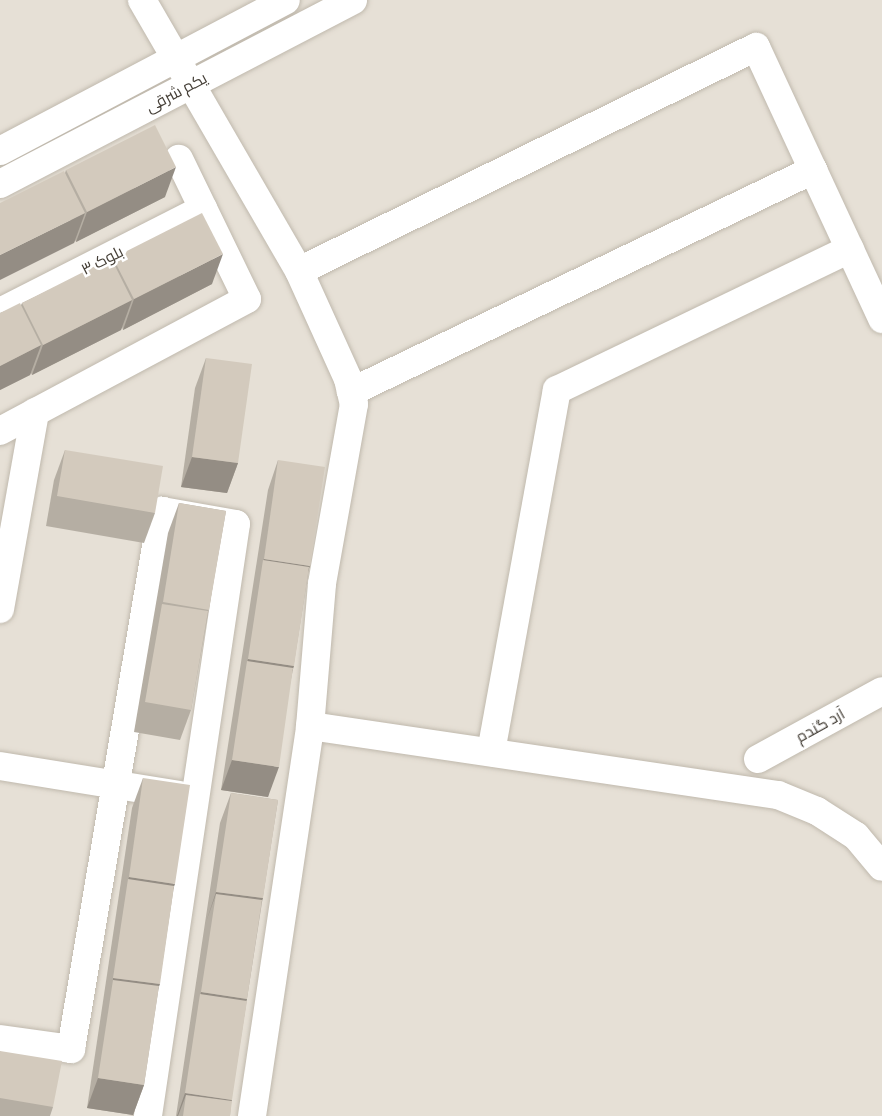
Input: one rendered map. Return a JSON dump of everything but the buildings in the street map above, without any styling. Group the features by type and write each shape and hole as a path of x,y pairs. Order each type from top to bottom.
{"street":[{"path":"142,0 189,85 299,271 337,354 354,404 322,584 310,726 252,1116"},
{"name":"یکم شرقی","path":"0,151 286,0"},
{"name":"یکم شرقی","path":"0,184 353,0"},
{"path":"299,271 756,47 882,319"},
{"path":"0,430 247,299 178,159"},
{"path":"351,392 813,170"},
{"name":"بلوک ۳","path":"0,312 203,209"},
{"path":"491,752 557,390 850,249"},
{"path":"0,609 35,412"},
{"path":"0,1039 71,1049 162,511 236,524 148,1116"},
{"name":"آرد گندم","path":"758,759 882,691"},
{"path":"310,726 778,795 817,811 856,836 882,867"},
{"path":"0,766 196,797"}],"shaded area":[{"path":"0,0 882,0 882,1116 0,1116"}]}
